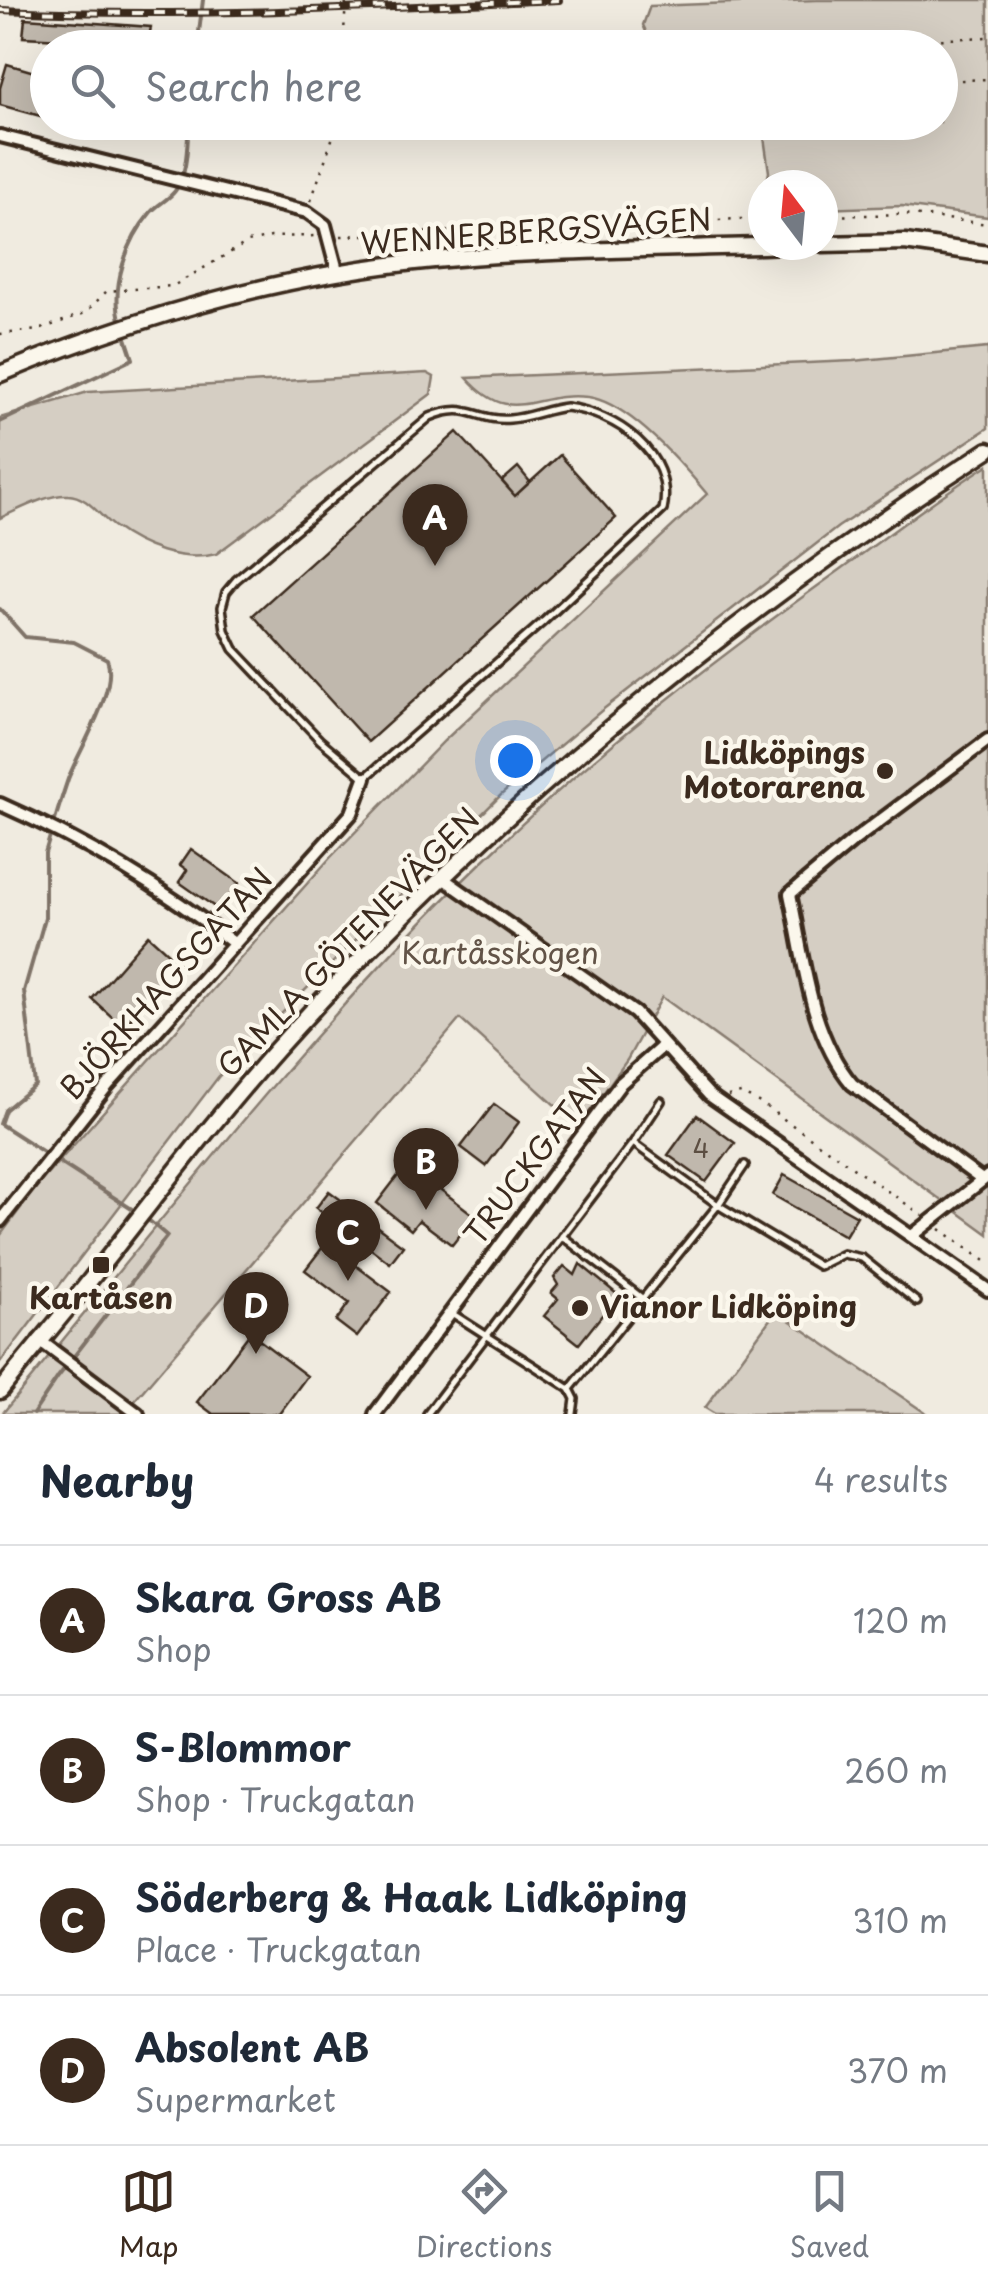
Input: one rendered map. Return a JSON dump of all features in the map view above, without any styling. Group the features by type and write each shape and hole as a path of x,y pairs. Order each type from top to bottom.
{"street":[{"path":"0,136 308,212 320,218 330,236 338,274"},
{"path":"838,244 905,242 988,254"},
{"name":"WENNERBERGSVÄGEN","path":"0,374 179,310 338,274 480,257 748,247"},
{"name":"GAMLA GÖTENEVÄGEN","path":"0,1391 276,1050 444,879 578,755 651,694 818,566 988,450"},
{"path":"912,1236 985,1178 873,1101 835,1064 822,1035 790,894 853,841 988,740"},
{"name":"BJÖRKHAGSGATAN","path":"0,1221 108,1084 352,814 364,778"},
{"path":"0,804 37,820 178,899 235,944"},
{"path":"444,879 636,1013 718,1101 988,1290"},
{"name":"TRUCKGATAN","path":"375,1414 621,1082 664,1045"},
{"path":"39,1340 138,1414"}],"lane":[{"path":"566,406 585,409 619,426 650,451 664,484 663,510 530,634 364,778 320,740 234,648 224,630 222,608 226,592 295,528 430,416 449,408 509,419 566,406"},
{"path":"427,1414 661,1101"},
{"path":"633,1142 718,1206 819,1266 843,1254 862,1258 917,1302"},
{"path":"570,1390 718,1206 745,1165"},
{"path":"562,1236 643,1299"},
{"path":"450,1312 570,1390 575,1398 573,1414"}],"path":[{"path":"345,30 346,0"},
{"path":"958,39 988,37"},
{"path":"958,80 988,79"},
{"path":"308,212 332,140"},
{"path":"838,216 904,214 988,224"},
{"path":"0,334 40,330 85,313 107,291 173,286 248,242 271,237 450,234 748,219"},
{"path":"718,1101 734,1093 762,1104 988,1263"}],"green space":[{"path":"817,0 988,0 988,217 902,206 838,208 838,170 769,170 764,140 958,140 958,30 645,30 643,25 650,6"},
{"name":"Kartåsskogen","path":"988,348 988,428 838,527 601,711 501,795 219,1076 0,1363 0,1236 37,1186 330,858 444,741 707,494 653,436 604,401 569,396 511,405 497,402 467,378 853,361"},
{"path":"427,373 434,377 431,394 216,554 176,555 149,546 124,534 75,496 51,497 0,518 0,418 88,392"},
{"path":"988,465 988,1234 662,997 627,1060 579,1127 460,1019 123,1414 2,1414 295,1061 483,861 612,745 701,673"},
{"path":"776,1311 927,1414 715,1414 705,1408"}],"building":[{"path":"25,18 151,27 30,30 30,37 23,37"},
{"path":"7,64 30,71 30,113 0,105"},
{"path":"457,432 515,496 560,455 616,518 368,742 253,615"},
{"path":"518,467 530,482 515,496 502,481"},
{"path":"191,849 239,883 225,903 220,902 216,908 179,882 187,870 180,865"},
{"path":"148,935 180,964 123,1027 92,999"},
{"path":"494,1104 519,1122 486,1166 461,1147"},
{"path":"697,1115 735,1143 706,1182 668,1155"},
{"path":"407,1164 475,1216 452,1245 419,1220 411,1230 377,1203"},
{"path":"784,1175 857,1216 845,1236 773,1195"},
{"path":"329,1191 403,1246 390,1263 316,1208"},
{"path":"326,1243 391,1292 357,1337 336,1321 349,1303 305,1270"},
{"name":"Vianor Lidköping","path":"580,1264 618,1295 579,1344 544,1316 558,1299 551,1293 558,1285 554,1278 564,1266 575,1275"},
{"path":"250,1333 307,1376 279,1414 213,1414 197,1402"}],"waterway":[{"path":"199,30 203,0"},
{"path":"121,323 119,279 128,250 142,223 179,184 188,140"},
{"path":"0,422 133,359 124,332"},
{"path":"0,609 25,637 74,642 107,659 108,686 103,702 68,779 54,824"},
{"path":"51,833 45,853 45,918 24,991 35,1085 5,1110 0,1124 138,1213"},
{"path":"33,1414 167,1236 146,1218"}],"railway":[{"path":"0,10 209,12 559,0"}],"place":[{"name":"Skara Gross AB","path":"435,566"},
{"name":"Lidköpings Motorarena","path":"885,771"},
{"name":"S-Blommor","path":"426,1210"},
{"name":"Kartåsen","path":"101,1265"},
{"name":"Söderberg & Haak Lidköping","path":"348,1281"},
{"name":"Vianor Lidköping","path":"580,1308"},
{"name":"Absolent AB","path":"256,1354"}]}
